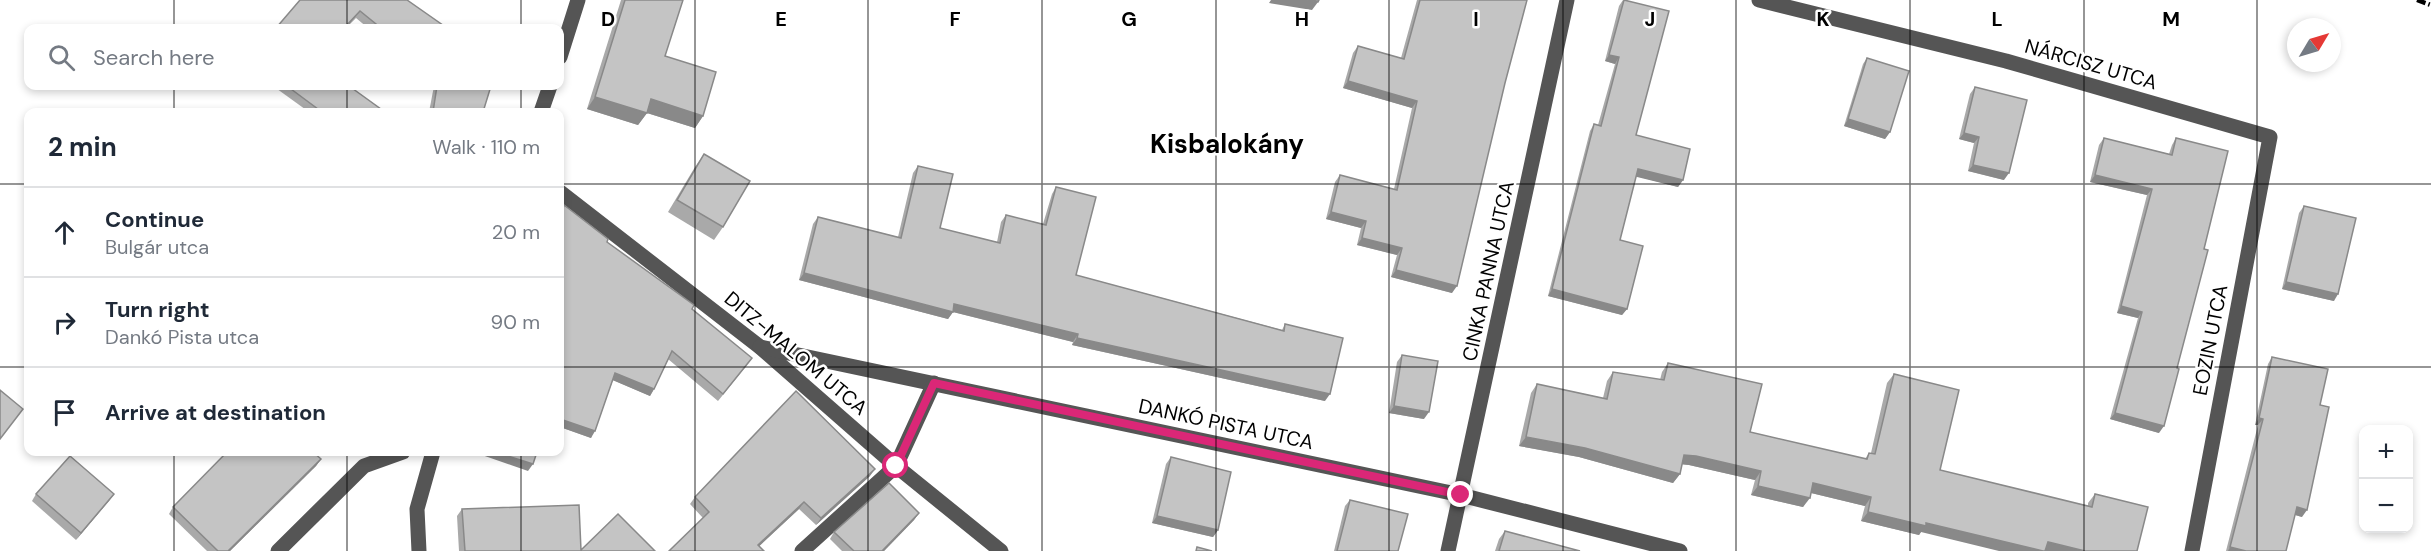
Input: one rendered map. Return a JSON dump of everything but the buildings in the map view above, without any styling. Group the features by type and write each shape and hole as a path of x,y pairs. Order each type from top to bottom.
{"street":[{"path":"564,44 578,0"},
{"name":"CINKA PANNA UTCA","path":"1448,551 1567,0"},
{"name":"NÁRCISZ UTCA","path":"1759,0 2006,61 2270,136"},
{"path":"542,108 549,90"},
{"name":"EOZIN UTCA","path":"2192,551 2270,136"},
{"name":"DITZ-MALOM UTCA","path":"564,195 760,348 896,466 1001,551"},
{"name":"DANKÓ PISTA UTCA","path":"760,348 1461,495 1680,551"},
{"path":"802,551 896,466 934,383"},
{"path":"278,551 364,466 392,456"},
{"path":"419,551 417,509 432,456"}],"railway":[{"path":"2417,0 2431,5"}],"district":[{"name":"Kisbalokány","path":"1227,144"}],"route":[{"path":"896,466 934,383 1461,495"}]}
